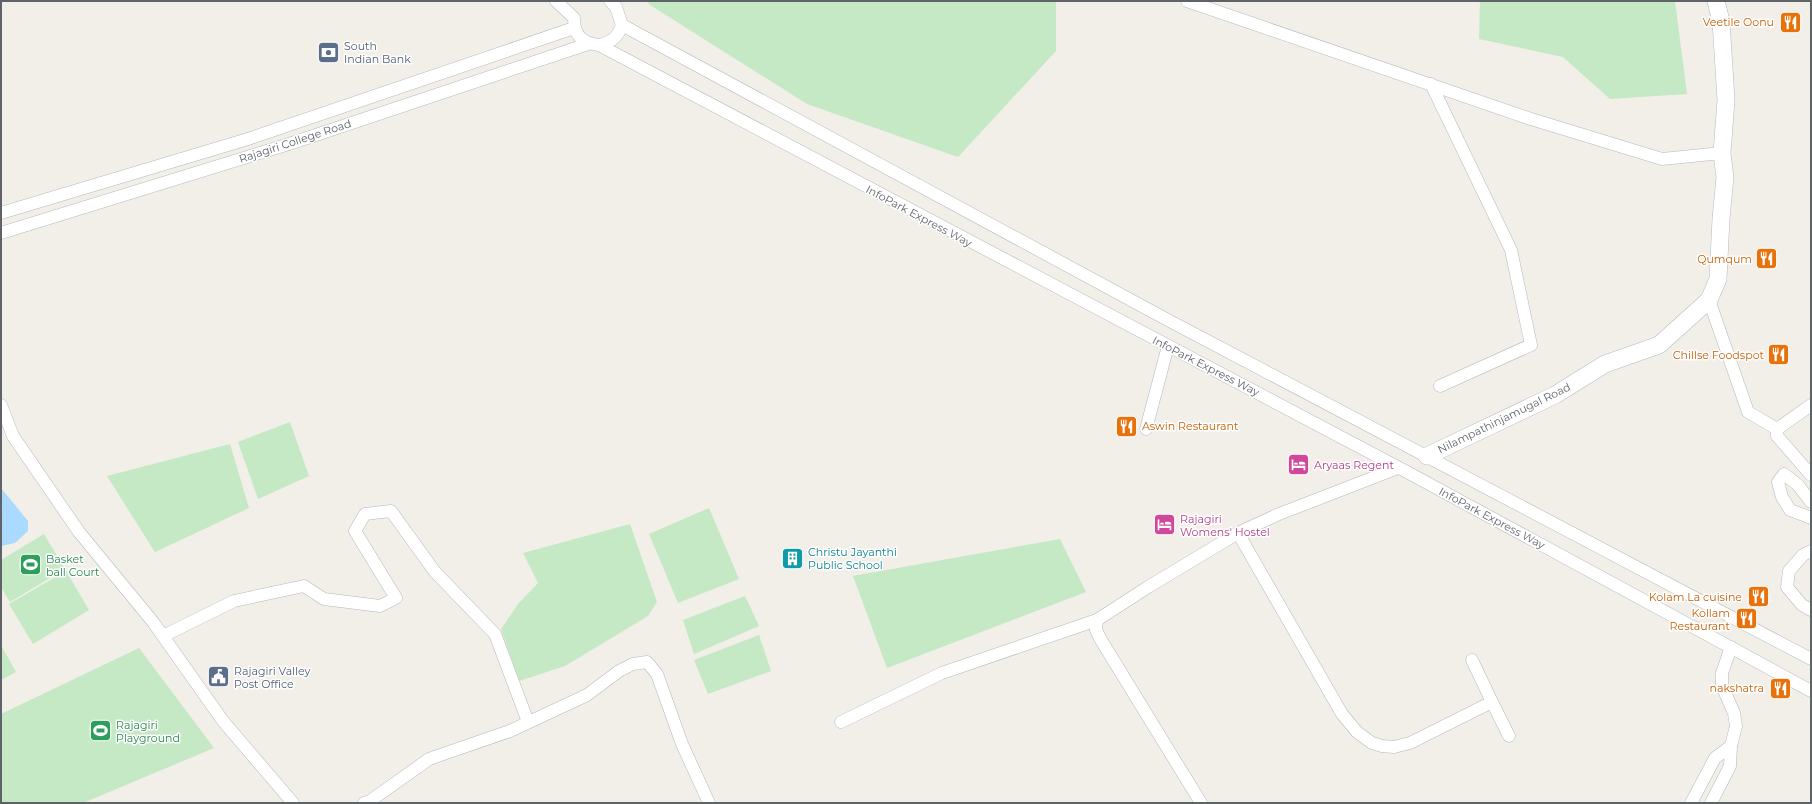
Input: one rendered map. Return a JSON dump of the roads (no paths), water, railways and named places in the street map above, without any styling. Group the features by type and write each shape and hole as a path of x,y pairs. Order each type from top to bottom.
{"street":[{"name":"InfoPark Express Way","path":"556,1 574,18 574,28 580,37 593,45 1168,346 1398,468 1811,691"},
{"path":"593,45 613,40 619,33 622,25 616,7 610,1"},
{"path":"1187,1 1531,119 1662,159 1722,153"},
{"name":"Nilampathinjamugal Road","path":"1427,456 1555,395 1605,364 1659,345 1709,300 1718,278 1725,177 1722,153 1726,100 1721,21 1716,1"},
{"name":"InfoPark Express Way","path":"622,25 1166,319 1811,659"},
{"name":"Rajagiri College Road","path":"1,213 248,139 574,28"},
{"name":"Rajagiri College Road","path":"1,232 289,144 593,45"},
{"path":"1431,84 1511,250 1531,345 1440,386"},
{"path":"1709,300 1748,412 1777,429"},
{"path":"1146,429 1168,346"},
{"path":"1811,405 1777,429 1776,436 1811,475"},
{"path":"1,406 13,436 79,532 163,636 223,720 292,803"},
{"path":"841,722 942,673 1097,620 1148,587 1238,533 1279,514 1398,468"},
{"path":"1811,502 1798,485 1784,474 1778,482 1782,497 1790,510 1811,518"},
{"path":"163,636 234,601 304,586 324,599 380,606 396,598 355,531 365,514 391,511 435,572 495,634 528,722"},
{"path":"1238,533 1342,714 1357,732 1372,743 1394,748 1410,742 1492,702"},
{"path":"1811,551 1803,555 1789,571 1787,587 1802,605 1811,610"},
{"path":"1097,620 1096,630 1101,640 1201,803"},
{"path":"1711,803 1730,766 1731,746 1736,726 1734,713 1722,686 1722,673 1731,648"},
{"path":"1472,660 1509,736"},
{"path":"364,803 370,801 430,759 510,731 586,695 619,671 633,664 647,662 657,674 682,744 709,803"},
{"path":"1691,803 1715,758 1731,746"}],"water":[{"path":"1,488 28,521 28,531 15,543 1,546"}],"place":[{"name":"Veetile Oonu","path":"1790,22"},
{"name":"South Indian Bank","path":"328,52"},
{"name":"Qumqum","path":"1767,259"},
{"name":"Chillse Foodspot","path":"1779,355"},
{"name":"Aswin Restaurant","path":"1126,426"},
{"name":"Aryaas Regent","path":"1298,465"},
{"name":"Rajagiri Womens' Hostel","path":"1164,525"},
{"name":"Christu Jayanthi Public School","path":"793,558"},
{"name":"Basket ball Court","path":"31,565"},
{"name":"Kolam La cuisine","path":"1758,597"},
{"name":"Kollam Restaurant","path":"1746,619"},
{"name":"Rajagiri Valley Post Office","path":"218,677"},
{"name":"nakshatra","path":"1780,688"},
{"name":"Rajagiri Playground","path":"101,731"}]}
